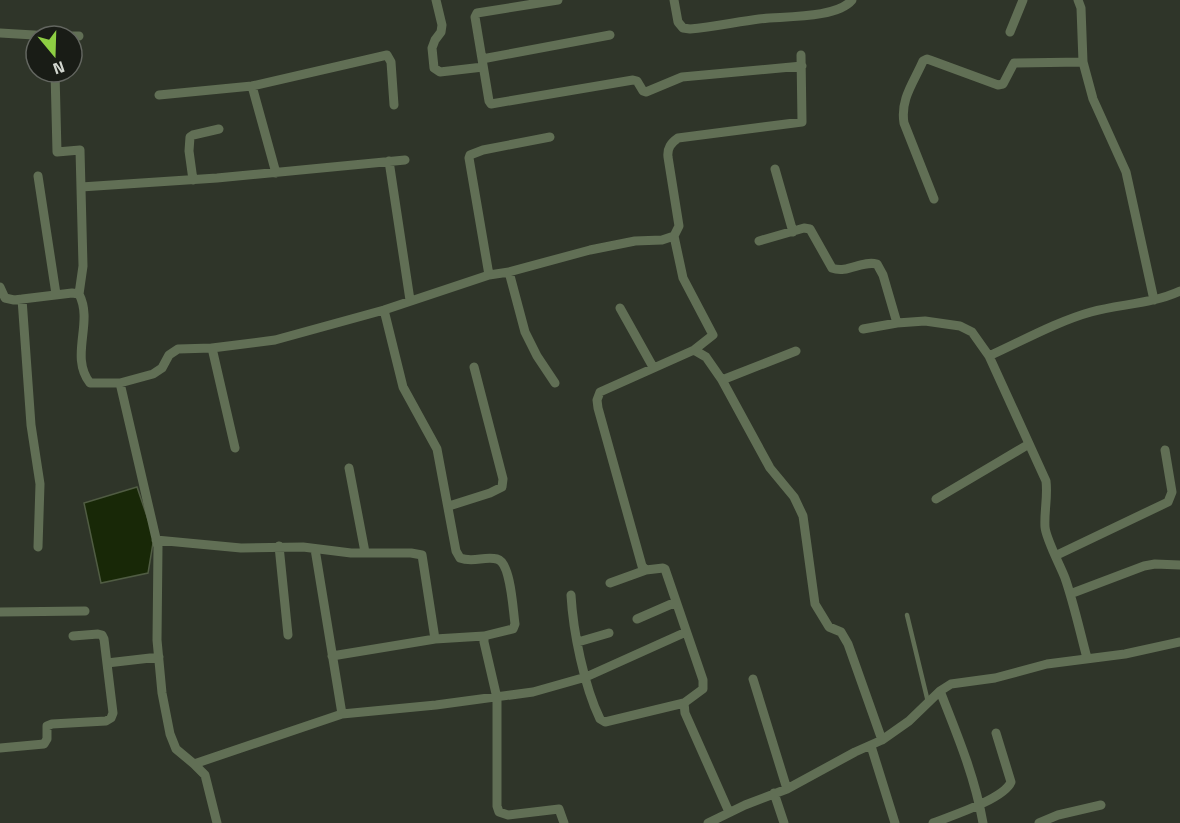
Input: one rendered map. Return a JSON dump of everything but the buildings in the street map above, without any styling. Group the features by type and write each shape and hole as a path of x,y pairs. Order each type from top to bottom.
{"street":[{"path":"436,0 442,26 432,48 434,68 440,72 610,35"},
{"path":"558,0 521,3 477,13 482,63 489,101 494,105 633,80 637,81 646,92 682,77 802,66"},
{"path":"674,0 678,22 683,28 690,29 760,19 806,16 844,7 852,0"},
{"path":"1010,32 1023,0"},
{"path":"1078,0 1081,8 1083,62 1093,99 1126,172 1154,300"},
{"path":"0,33 24,34"},
{"path":"159,95 252,86 387,55 391,62 394,105"},
{"path":"646,570 638,555 597,400 600,392 694,350 713,335 683,278 674,236 679,226 668,151 671,143 678,138 802,122 801,55"},
{"path":"934,199 904,123 903,114 903,103 924,61 927,59 998,85 1003,84 1014,63 1083,62"},
{"path":"55,84 57,152 80,150 83,266 79,294 82,300 84,321 80,362 82,373 90,383 120,383 153,374 162,368 169,355 178,349 212,348 275,340 384,310 489,275 509,272 590,250 634,241 662,240 674,236"},
{"path":"252,86 276,173"},
{"path":"193,180 189,151 190,137 219,129"},
{"path":"489,275 470,155 483,150 550,137"},
{"path":"81,187 193,180 405,160"},
{"path":"389,161 410,300"},
{"path":"776,168 793,232"},
{"path":"38,176 56,294"},
{"path":"759,241 810,229 832,268 837,270 872,262 877,264 883,275 897,323"},
{"path":"509,272 525,332 537,356 555,383"},
{"path":"0,287 5,298 22,299 56,294 79,294"},
{"path":"989,356 1088,313 1154,300 1180,291"},
{"path":"22,299 31,425 40,484 38,547"},
{"path":"620,308 653,367"},
{"path":"332,656 435,639 484,636 513,629 515,624 507,571 501,561 495,558 468,561 460,558 456,551 436,449 403,387 384,310"},
{"path":"863,330 897,323 925,321 960,326 972,332 989,356 1046,481 1045,526 1047,535 1057,555 1070,594 1087,658"},
{"path":"212,348 235,448"},
{"path":"694,350 706,357 722,380 770,468 794,496 803,516 815,604 828,627 841,632 848,644 882,740"},
{"path":"722,380 796,351"},
{"path":"449,506 502,487 502,479 474,367"},
{"path":"120,383 156,540 159,657 162,693 170,734 176,749 205,775 217,823"},
{"path":"936,500 1029,444"},
{"path":"1057,555 1168,502 1172,492 1165,450"},
{"path":"349,468 365,552"},
{"path":"156,540 241,548 279,546 422,555 435,639"},
{"path":"279,546 288,635"},
{"path":"315,549 342,714"},
{"path":"1070,594 1144,566 1180,565"},
{"path":"571,595 572,613 586,677 600,719 605,722 684,703 703,689 703,680 665,569 646,570 610,583"},
{"path":"637,619 676,602"},
{"path":"0,612 86,611"},
{"path":"194,764 342,714 497,698 533,692 586,677 686,632"},
{"path":"578,642 609,633"},
{"path":"0,748 44,744 47,739 47,726 52,724 106,721 111,718 113,713 102,635 73,636"},
{"path":"484,636 497,698 497,806 499,812 508,815 559,809 564,823"},
{"path":"708,823 729,812 787,789 882,740 909,721 940,691 951,684 995,678 1047,664 1125,654 1180,642"},
{"path":"107,663 159,657"},
{"path":"753,679 787,789"},
{"path":"940,691 963,748 980,804 983,823"},
{"path":"684,703 685,713 729,812"},
{"path":"933,823 980,804 1008,788 1011,782 996,734"},
{"path":"871,746 896,823"},
{"path":"774,793 784,823"},
{"path":"1039,823 1058,815 1101,805"}],"lane":[{"path":"907,615 928,702"}],"shaded area":[{"path":"137,487 154,537 148,573 101,583 84,503"}]}
